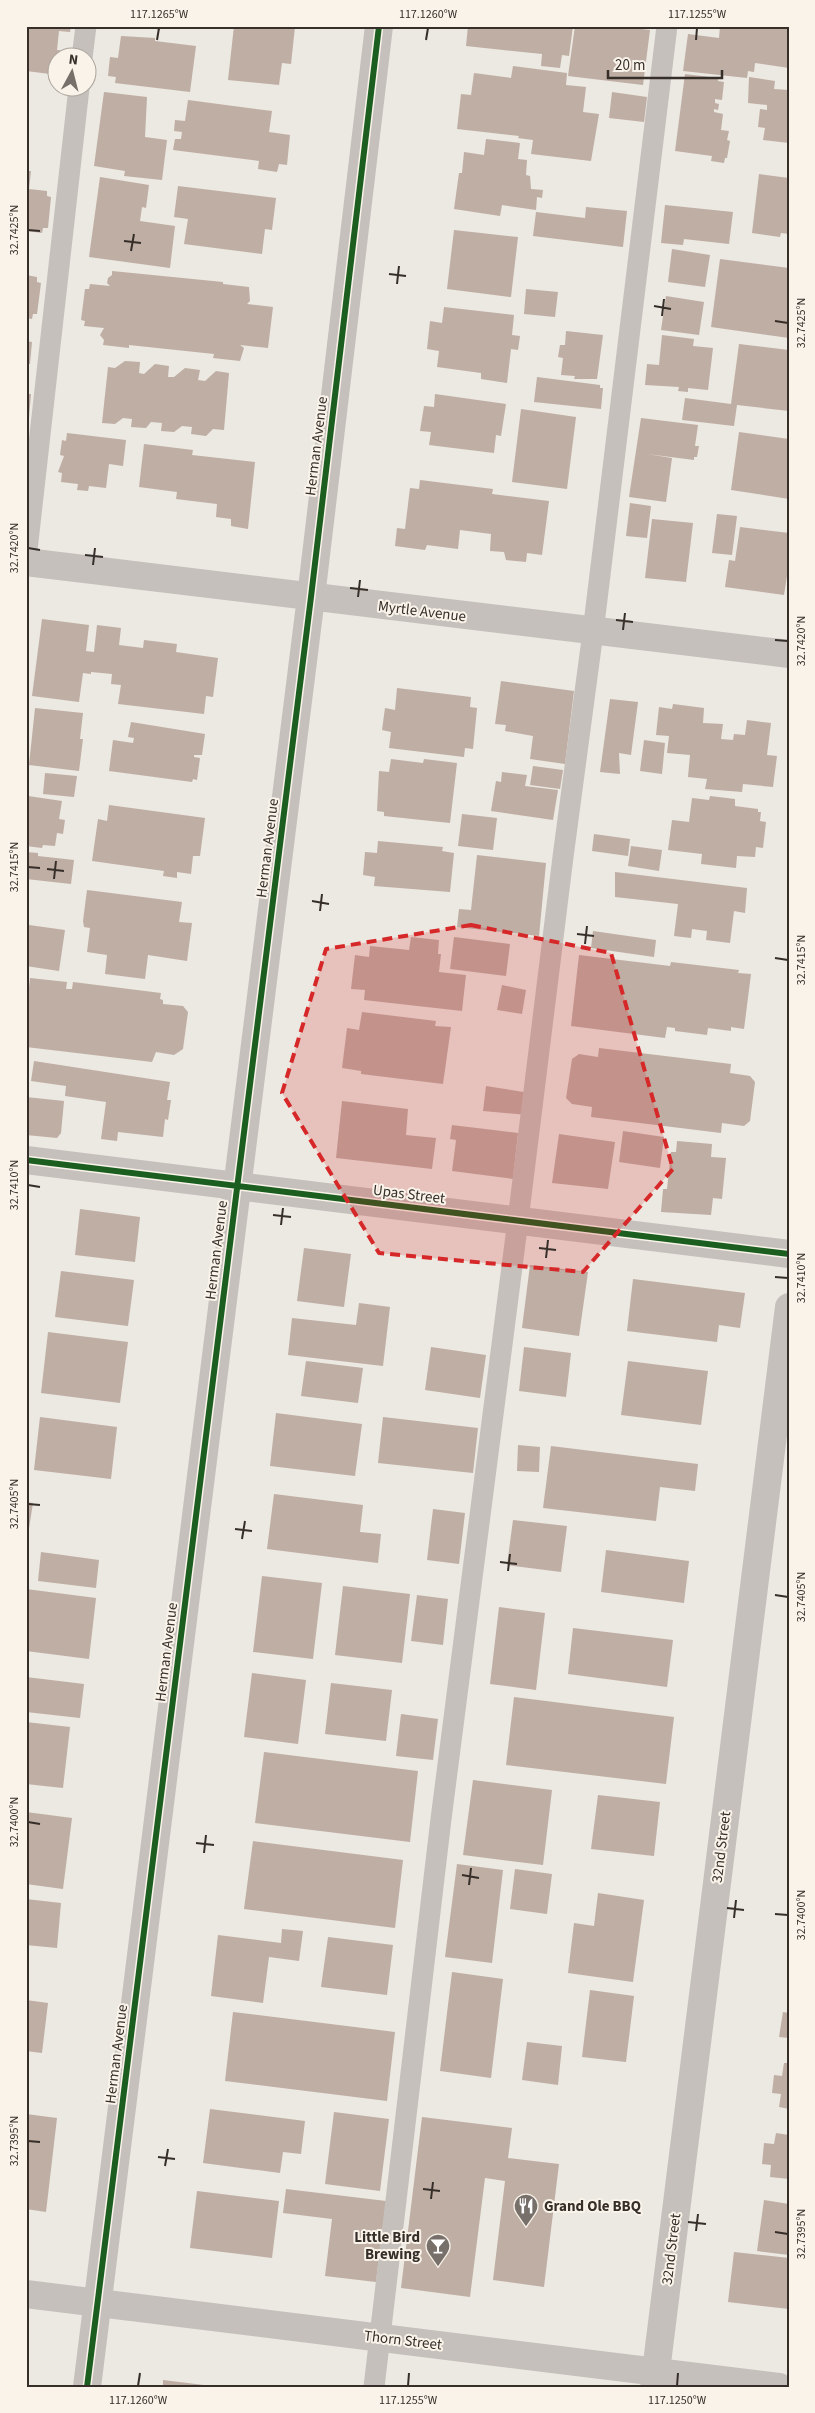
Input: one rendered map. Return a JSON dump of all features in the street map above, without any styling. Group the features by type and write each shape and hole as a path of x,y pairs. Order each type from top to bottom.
{"street":[{"name":"Herman Avenue","path":"87,2387 311,597 379,26"},
{"name":"Myrtle Avenue","path":"26,560 593,632 789,654"},
{"name":"Upas Street","path":"26,1160 789,1254"},
{"name":"32nd Street","path":"655,2379 789,1307"},
{"name":"Thorn Street","path":"26,2294 380,2337 655,2379 779,2387"}],"lane":[{"path":"83,48 86,26"},
{"path":"374,2387 441,1819 561,867 593,632 667,26"},
{"path":"26,560 78,98"}],"highlighted area":[{"path":"471,925 611,953 673,1169 583,1272 379,1253 282,1093 326,949"}],"building":[{"path":"26,26 71,26 70,32 59,31 57,48 48,48 48,74 26,71"},
{"path":"142,26 160,26 160,30"},
{"path":"234,26 295,27 291,64 282,63 279,85 228,80"},
{"path":"468,26 573,26 569,56 562,55 560,68 541,66 542,54 466,46"},
{"path":"575,26 618,26 650,30 643,85 568,76"},
{"path":"720,26 789,26 789,68 755,63 754,72 748,71 747,78 683,71 688,34 719,38"},
{"path":"121,36 155,38 155,41 196,46 190,92 115,83 116,77 108,76 110,57 118,58"},
{"path":"513,66 567,73 566,85 586,87 583,112 599,114 591,161 531,154 533,140 518,138 519,136 457,129 461,94 471,95 474,73 511,78"},
{"path":"685,74 718,78 718,81 724,82 722,100 715,99 715,103 719,104 718,110 714,109 714,112 723,114 721,130 729,131 727,140 730,141 727,158 725,158 724,163 711,161 712,156 675,151"},
{"path":"749,77 775,81 774,89 789,90 789,143 763,140 765,128 758,127 760,109 767,110 767,105 748,103"},
{"path":"104,92 147,97 145,137 167,140 162,180 124,176 125,171 94,166"},
{"path":"612,92 647,97 644,122 609,118"},
{"path":"188,100 272,111 269,132 290,135 287,165 279,164 277,172 258,169 259,161 173,150 175,139 181,139 182,132 174,131 175,120 185,121"},
{"path":"486,139 520,143 518,159 527,160 526,175 530,176 531,189 543,190 542,198 537,197 536,210 502,205 500,216 454,209 459,173 462,173 464,152 484,155"},
{"path":"26,171 31,171 29,189 47,191 47,196 51,197 48,228 43,228 42,233 26,231"},
{"path":"759,174 789,178 789,234 781,233 780,237 752,233"},
{"path":"100,177 149,185 146,208 142,207 140,221 175,226 170,268 89,257"},
{"path":"178,186 276,198 272,230 265,229 262,254 184,244 188,219 174,217"},
{"path":"665,205 733,212 729,244 684,239 683,245 661,243"},
{"path":"586,207 627,211 623,247 533,236 536,212 585,218"},
{"path":"454,230 518,237 511,297 447,289"},
{"path":"672,249 710,255 705,287 668,282"},
{"path":"720,259 789,268 789,338 711,327"},
{"path":"112,271 223,282 223,284 249,287 250,301 247,304 273,307 268,348 240,345 244,348 240,361 213,358 214,354 129,345 129,348 103,345 104,340 100,335 104,328 84,326 85,321 81,320 85,289 89,289 90,284 110,286 107,283 108,278 112,275"},
{"path":"26,275 37,277 37,282 41,283 37,314 33,314 32,319 26,318"},
{"path":"526,289 558,292 555,317 524,314"},
{"path":"666,296 704,302 699,335 661,330"},
{"path":"444,307 514,315 512,335 520,336 518,350 511,349 507,383 481,379 481,373 437,367 439,351 427,349 430,321 442,323"},
{"path":"566,331 603,335 597,379 574,379 575,376 561,375 563,358 558,357 560,345 565,345"},
{"path":"662,335 694,339 693,346 713,348 708,390 688,388 688,392 678,391 679,387 645,385 647,364 659,365"},
{"path":"26,341 32,342 30,364 26,364"},
{"path":"739,344 789,350 789,411 737,405 734,426 682,420 685,398 731,404"},
{"path":"125,361 140,362 139,373 144,374 155,364 169,366 168,377 174,377 185,368 200,370 198,380 205,381 216,371 229,373 224,430 213,429 206,436 191,434 192,427 182,426 174,432 161,431 162,423 151,422 146,428 131,427 132,419 123,418 115,424 102,423 108,367 115,368"},
{"path":"537,377 600,385 600,388 603,388 601,409 534,402"},
{"path":"26,394 31,394 28,429 26,429"},
{"path":"435,394 506,404 501,436 496,435 494,453 429,445 431,432 420,431 424,406 434,407"},
{"path":"521,409 576,417 567,489 512,482"},
{"path":"641,418 698,425 695,446 699,446 697,457 694,457 694,460 647,454 672,458 666,502 629,497"},
{"path":"739,432 789,439 789,499 731,490"},
{"path":"67,433 126,440 123,466 109,464 106,488 89,486 88,491 77,490 78,484 61,482 62,473 58,472 64,456 60,455 62,440 66,441"},
{"path":"144,444 193,450 192,455 255,462 248,529 231,526 231,519 216,517 217,504 176,499 177,492 139,487"},
{"path":"420,480 493,489 492,494 549,501 542,555 527,553 526,562 506,560 504,552 490,551 491,534 460,530 458,549 427,545 425,550 395,546 397,528 405,529 410,488 419,489"},
{"path":"630,503 651,506 647,538 626,536"},
{"path":"717,514 737,516 732,555 712,553"},
{"path":"652,519 693,523 686,582 645,578"},
{"path":"740,527 789,533 789,576 787,576 784,595 725,587 729,560 735,561"},
{"path":"42,619 89,625 86,651 94,652 97,625 121,628 119,645 143,648 144,640 177,644 176,652 218,658 213,697 206,696 204,714 118,704 121,685 111,684 112,674 91,672 91,674 83,673 79,702 32,696"},
{"path":"501,681 574,691 565,764 530,759 533,736 505,731 506,725 495,724"},
{"path":"397,688 471,697 470,707 477,708 473,749 465,748 464,757 389,748 391,732 382,730 385,708 395,710"},
{"path":"610,699 638,702 631,755 619,753 620,774 600,772"},
{"path":"673,704 704,708 703,723 723,724 721,739 733,740 734,734 745,735 747,720 771,723 767,755 777,756 773,787 743,784 742,792 705,789 707,779 688,777 690,755 667,753 669,736 656,735 659,707 672,709"},
{"path":"35,708 83,713 80,739 83,739 79,771 29,765"},
{"path":"131,722 205,734 202,755 194,755 194,757 200,758 197,780 193,779 192,782 109,771 113,740 133,743 134,738 128,737"},
{"path":"644,740 665,743 662,774 640,771"},
{"path":"391,759 423,763 424,759 457,763 450,823 384,816 384,812 377,811 379,771 389,772"},
{"path":"533,766 563,770 560,789 530,785"},
{"path":"502,772 527,775 525,786 558,790 553,820 491,811 496,781 501,782"},
{"path":"45,773 77,776 74,797 43,794"},
{"path":"28,796 62,801 59,819 65,820 63,834 57,833 55,846 43,845 42,848 26,846"},
{"path":"710,796 735,799 735,806 758,809 758,812 761,812 760,821 766,822 763,848 756,847 755,857 737,856 736,868 701,864 702,854 668,850 672,820 689,822 692,798 709,800"},
{"path":"109,805 205,818 200,856 193,856 191,874 177,872 177,878 163,876 164,871 92,861 98,819 107,821"},
{"path":"462,814 497,818 493,850 458,846"},
{"path":"594,834 630,839 628,856 592,851"},
{"path":"378,841 443,847 442,851 454,853 450,892 374,886 375,877 363,875 365,852 377,853"},
{"path":"631,846 662,850 659,871 628,866"},
{"path":"26,852 38,853 38,856 74,860 71,884 26,879"},
{"path":"477,855 546,863 539,936 457,927 459,909 471,910"},
{"path":"615,872 747,888 745,913 734,911 730,943 706,940 707,931 692,929 691,938 674,936 678,904 615,897"},
{"path":"87,890 182,902 179,922 192,923 187,961 148,955 145,979 105,974 107,955 87,952 90,928 84,927 83,921"},
{"path":"29,925 65,930 59,971 26,966"},
{"path":"593,931 656,940 654,957 591,948"},
{"path":"411,937 439,940 438,954 441,954 439,972 466,975 462,1011 364,1000 365,990 351,989 355,955 369,957 370,946 409,950"},
{"path":"454,937 510,944 506,976 450,969"},
{"path":"579,955 670,966 671,962 739,970 738,973 751,974 744,1029 731,1027 731,1031 708,1028 707,1035 675,1031 675,1028 667,1027 665,1038 571,1026"},
{"path":"30,978 67,982 66,989 72,989 73,982 161,993 160,999 163,1000 163,1004 183,1006 188,1012 183,1049 174,1055 156,1052 152,1062 26,1047 26,987 29,987"},
{"path":"502,985 526,990 522,1014 497,1010"},
{"path":"362,1012 436,1021 435,1026 451,1027 443,1084 361,1074 361,1071 342,1068 347,1028 359,1030"},
{"path":"599,1048 731,1064 730,1073 750,1076 755,1082 750,1121 744,1126 722,1123 721,1133 591,1117 592,1107 572,1104 566,1098 572,1059 579,1054 598,1057"},
{"path":"34,1061 170,1082 167,1100 171,1100 168,1120 165,1119 163,1137 118,1132 117,1141 101,1139 106,1102 65,1096 66,1086 31,1081"},
{"path":"486,1086 530,1093 528,1115 483,1111"},
{"path":"26,1097 64,1101 61,1133 57,1138 26,1135"},
{"path":"342,1101 408,1109 406,1135 436,1138 432,1169 336,1158"},
{"path":"452,1125 518,1133 513,1179 452,1171 456,1140 450,1139"},
{"path":"623,1131 664,1137 660,1168 619,1162"},
{"path":"559,1134 615,1142 608,1189 552,1183"},
{"path":"677,1141 712,1144 711,1157 726,1158 722,1199 713,1198 711,1215 661,1212 663,1189 667,1189 671,1152 676,1152"},
{"path":"80,1209 140,1217 135,1262 75,1255"},
{"path":"304,1248 351,1254 344,1307 297,1301"},
{"path":"530,1265 588,1272 579,1336 522,1328"},
{"path":"61,1271 134,1280 128,1326 55,1317"},
{"path":"633,1279 745,1293 740,1328 719,1325 717,1342 627,1331"},
{"path":"359,1303 390,1307 383,1366 288,1355 292,1318 356,1325"},
{"path":"48,1332 128,1342 120,1403 41,1393"},
{"path":"431,1347 486,1355 480,1398 425,1390"},
{"path":"524,1347 571,1353 566,1397 519,1391"},
{"path":"306,1361 363,1368 358,1403 301,1396"},
{"path":"628,1361 708,1371 701,1425 621,1415"},
{"path":"276,1413 362,1424 355,1476 270,1466"},
{"path":"40,1417 117,1427 111,1479 34,1470"},
{"path":"383,1417 478,1428 473,1473 378,1463"},
{"path":"518,1445 540,1447 539,1472 517,1471"},
{"path":"551,1446 698,1464 695,1491 660,1487 656,1521 543,1508"},
{"path":"274,1494 363,1505 360,1532 381,1534 378,1563 267,1549"},
{"path":"26,1502 33,1503 27,1541 26,1540"},
{"path":"433,1509 465,1513 459,1564 427,1560"},
{"path":"513,1520 567,1526 561,1572 507,1565"},
{"path":"606,1550 689,1561 684,1603 601,1592"},
{"path":"41,1552 99,1560 96,1588 38,1581"},
{"path":"262,1576 322,1583 313,1659 253,1652"},
{"path":"343,1586 410,1594 402,1663 335,1655"},
{"path":"26,1589 96,1598 89,1659 26,1651"},
{"path":"417,1595 448,1599 443,1645 411,1641"},
{"path":"499,1607 545,1613 536,1690 490,1684"},
{"path":"573,1628 673,1640 667,1687 568,1674"},
{"path":"252,1673 306,1680 298,1744 244,1737"},
{"path":"26,1677 84,1684 80,1718 26,1712"},
{"path":"331,1683 392,1690 386,1741 325,1734"},
{"path":"514,1697 674,1717 666,1784 506,1765"},
{"path":"401,1714 438,1719 433,1760 396,1756"},
{"path":"26,1722 70,1727 63,1788 26,1784"},
{"path":"264,1752 418,1771 410,1842 255,1823"},
{"path":"473,1780 552,1790 543,1865 463,1855"},
{"path":"598,1795 660,1802 654,1856 591,1849"},
{"path":"26,1812 72,1818 63,1889 26,1884"},
{"path":"253,1841 403,1860 395,1928 244,1909"},
{"path":"457,1864 503,1870 492,1963 445,1957"},
{"path":"515,1869 552,1874 547,1914 510,1909"},
{"path":"598,1893 644,1900 633,1982 568,1973 574,1923 594,1926"},
{"path":"26,1899 61,1903 57,1948 26,1945"},
{"path":"282,1929 303,1931 299,1961 269,1957 263,2003 211,1996 218,1935 281,1943"},
{"path":"328,1937 393,1945 387,1995 321,1987"},
{"path":"452,1972 503,1979 491,2078 440,2071"},
{"path":"590,1990 634,1996 626,2062 582,2057"},
{"path":"26,2000 48,2003 42,2053 26,2051"},
{"path":"233,2012 395,2032 387,2101 225,2081"},
{"path":"783,2012 789,2013 789,2038 779,2037"},
{"path":"527,2042 562,2046 558,2085 522,2080"},
{"path":"784,2063 789,2063 789,2109 779,2107 781,2094 772,2093 774,2075 782,2076"},
{"path":"210,2109 305,2121 301,2154 283,2152 280,2173 203,2163"},
{"path":"334,2112 389,2119 380,2191 325,2184"},
{"path":"26,2114 57,2118 46,2212 26,2209"},
{"path":"422,2117 512,2128 508,2158 559,2164 544,2287 493,2280 505,2181 485,2178 470,2297 401,2288"},
{"path":"776,2133 789,2135 789,2179 770,2177 771,2165 762,2164 764,2143 774,2144"},
{"path":"286,2189 386,2201 376,2282 325,2276 332,2219 283,2213"},
{"path":"197,2191 279,2201 272,2258 190,2248"},
{"path":"764,2200 789,2204 789,2255 757,2251"},
{"path":"734,2252 789,2258 789,2309 728,2302"},
{"path":"163,2380 212,2386 212,2387 163,2387"}],"cycle path":[{"path":"87,2387 311,597 379,26"},
{"path":"26,1160 789,1254"}],"place":[{"name":"Grand Ole BBQ","path":"526,2227"},
{"name":"Little Bird Brewing","path":"438,2267"}]}
